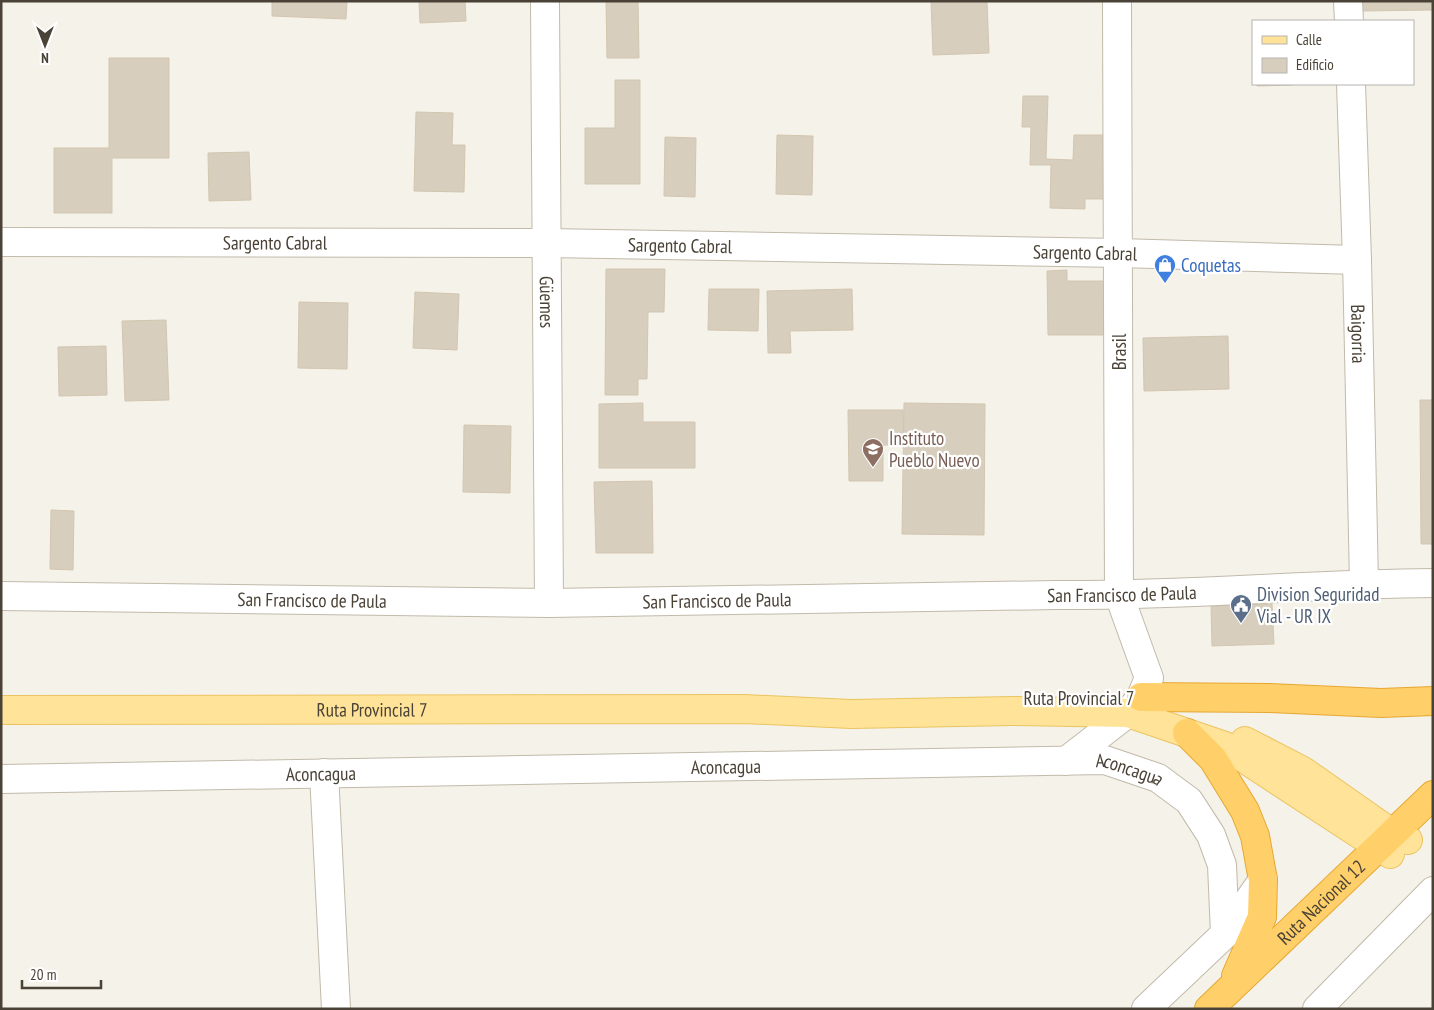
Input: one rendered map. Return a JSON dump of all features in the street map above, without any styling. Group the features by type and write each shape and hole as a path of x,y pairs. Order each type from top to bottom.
{"highway":[{"path":"1135,705 1269,698 1381,703 1433,701"},
{"path":"1187,732 1213,759 1245,811 1254,836 1264,880 1262,917 1230,998"},
{"name":"Ruta Nacional 12","path":"1209,1009 1230,998 1392,844 1433,795"},
{"name":"Ruta Nacional 12","path":"1392,844 1433,816"}],"main road":[{"name":"Ruta Provincial 7","path":"1,710 744,709 834,699 1135,705 1200,716 1303,771 1392,844"},
{"name":"Ruta Provincial 7","path":"1135,705 1187,732 1225,746 1392,844"}],"street":[{"name":"Güemes","path":"545,1 549,603"},
{"name":"Brasil","path":"1117,1 1119,595 1148,678 1135,705"},
{"path":"1348,1 1349,20"},
{"name":"Baigorria","path":"1351,85 1364,583"},
{"name":"Sargento Cabral","path":"1,242 548,244 1119,253 1357,260"},
{"name":"San Francisco de Paula","path":"1,596 549,603 1119,595 1364,583 1433,583"},
{"path":"1066,761 1135,705"},
{"name":"Aconcagua","path":"1,779 1106,760 1158,778 1188,801 1211,835 1222,865 1225,934"},
{"path":"324,773 336,1009"},
{"path":"1146,1009 1225,934 1264,880"},
{"path":"1317,1009 1433,891"}],"building":[{"path":"272,1 347,1 346,19 272,16"},
{"path":"419,1 465,1 466,21 420,23"},
{"path":"606,1 638,1 639,58 607,58"},
{"path":"931,1 987,1 989,53 933,55"},
{"path":"1362,1 1433,1 1433,10 1362,11"},
{"path":"109,58 169,58 169,158 112,158 112,213 54,213 54,148 109,148"},
{"path":"615,80 640,80 640,184 585,184 585,128 615,128"},
{"path":"1257,85 1293,85 1257,86"},
{"path":"1023,96 1048,96 1046,159 1073,160 1074,135 1105,135 1104,199 1085,199 1085,209 1050,208 1051,165 1030,165 1031,127 1022,127"},
{"path":"416,112 453,113 452,145 465,145 464,192 414,191"},
{"path":"777,135 813,136 812,195 776,194"},
{"path":"665,137 696,138 695,197 664,196"},
{"path":"249,152 251,200 209,201 208,153"},
{"path":"606,269 665,269 664,312 648,312 647,379 638,379 638,395 605,395"},
{"path":"1067,270 1067,281 1104,281 1105,335 1048,335 1047,271"},
{"path":"709,289 759,289 758,331 708,330"},
{"path":"852,289 853,330 790,331 791,353 768,353 767,291"},
{"path":"415,292 459,294 457,350 413,348"},
{"path":"299,302 348,303 347,369 298,368"},
{"path":"166,320 169,400 125,401 122,321"},
{"path":"1228,336 1229,389 1144,391 1143,338"},
{"path":"106,346 107,395 59,396 58,347"},
{"path":"1420,400 1433,400 1433,544 1421,544"},
{"path":"643,403 643,422 695,422 695,468 599,468 599,404"},
{"path":"904,403 985,404 984,535 902,534"},
{"path":"848,410 903,410 904,445 883,445 883,481 849,481"},
{"path":"464,425 511,426 510,493 463,492"},
{"path":"652,481 653,553 596,553 594,482"},
{"path":"51,510 74,511 73,570 50,569"},
{"path":"1272,604 1274,644 1212,646 1211,606"}],"place":[{"name":"Coquetas","path":"1165,284"},
{"name":"Instituto Pueblo Nuevo","path":"873,468"},
{"name":"Division Seguridad Vial - UR IX","path":"1241,624"}]}
